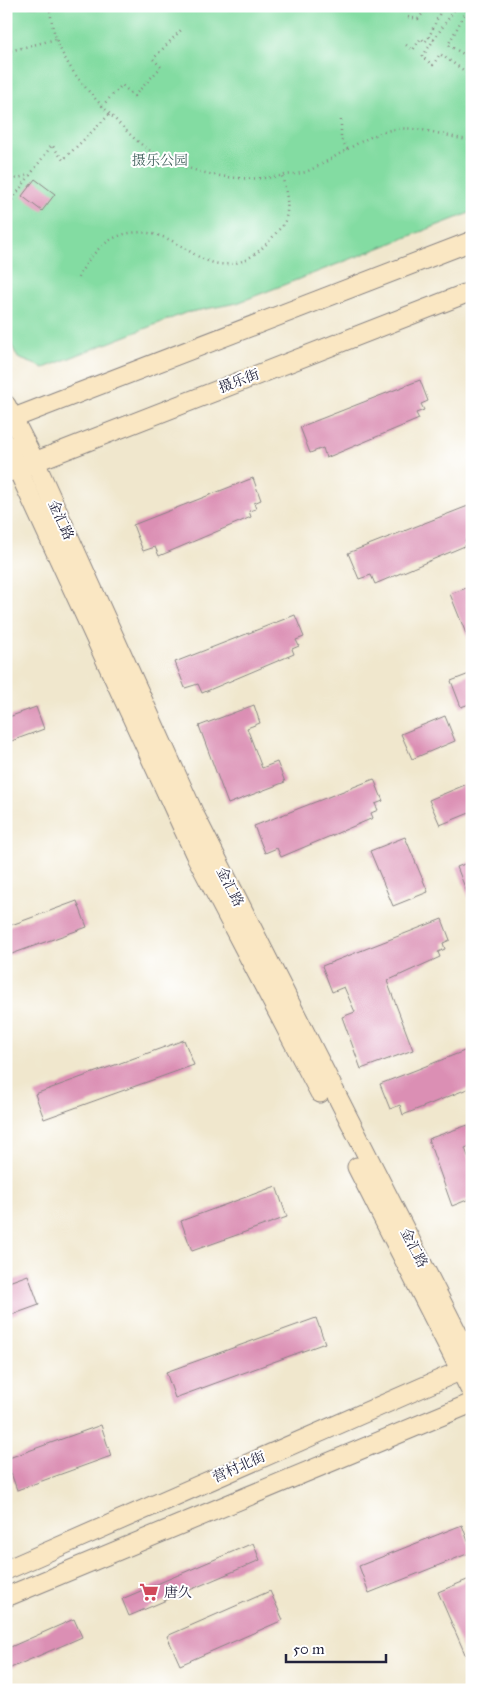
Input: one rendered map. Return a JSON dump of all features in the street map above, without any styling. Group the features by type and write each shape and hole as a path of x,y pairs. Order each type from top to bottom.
{"street":[{"path":"9,415 472,241"},
{"name":"摄乐街","path":"20,467 472,290"},
{"name":"金汇路","path":"9,415 20,467"},
{"name":"金汇路","path":"6,444 20,467 195,854 468,1366 472,1393"},
{"name":"营村北街","path":"6,1570 468,1366"},
{"path":"6,1597 472,1403"}],"path":[{"path":"50,6 51,22 61,53 81,84 132,136 153,152 188,168 226,178 263,180 305,172 375,134 398,129 428,132 467,140 472,139"},
{"path":"408,18 418,19 429,6"},
{"path":"406,45 414,50 421,38 425,42 443,6"},
{"path":"457,6 422,57 433,65 440,54 472,76"},
{"path":"468,6 448,45 472,59"},
{"path":"102,106 122,85 134,96 161,67 153,59 181,30"},
{"path":"429,37 434,40"},
{"path":"6,52 56,38"},
{"path":"6,208 52,145 63,160 110,114"},
{"path":"341,120 341,139 348,150"},
{"path":"6,181 31,175"},
{"path":"78,278 87,260 104,244 124,233 145,232 167,238 195,255 218,264 239,262 257,254 285,222 288,203 282,176"}],"green space":[{"name":"摄乐公园","path":"6,6 472,6 472,212 237,303 185,313 44,368 18,358 6,334"}],"building":[{"path":"35,179 55,194 42,211 22,196"},
{"path":"420,380 428,401 421,404 424,410 416,413 419,419 326,458 323,448 310,453 300,427"},
{"path":"253,478 261,500 254,503 256,509 249,511 251,517 159,556 155,547 143,551 133,525"},
{"path":"468,506 472,515 472,537 465,540 467,545 375,584 371,575 359,579 348,553"},
{"path":"472,586 472,646 471,646 450,594"},
{"path":"295,615 304,637 296,640 299,646 292,649 294,654 202,693 198,684 185,688 175,662"},
{"path":"472,673 472,703 461,707 451,681"},
{"path":"254,705 260,723 247,728 262,768 277,762 285,782 228,804 199,726"},
{"path":"36,707 44,729 6,743 6,718"},
{"path":"445,716 455,741 412,759 401,734"},
{"path":"374,779 383,801 375,804 378,810 371,813 373,818 281,857 277,848 265,853 254,826"},
{"path":"472,782 472,812 440,825 429,800"},
{"path":"405,837 428,892 393,906 370,851"},
{"path":"472,861 472,903 471,903 457,867"},
{"path":"77,901 87,927 6,956 6,927"},
{"path":"442,919 450,940 443,943 445,949 438,952 440,957 387,981 413,1050 361,1069 342,1017 355,1012 344,987 332,992 322,966"},
{"path":"184,1040 194,1065 44,1119 35,1094"},
{"path":"472,1048 472,1087 403,1115 400,1105 390,1109 380,1084"},
{"path":"468,1125 472,1145 465,1148 472,1167 472,1198 452,1206 428,1139"},
{"path":"276,1186 287,1217 192,1251 181,1221"},
{"path":"28,1275 39,1305 6,1317 6,1283"},
{"path":"316,1318 325,1343 175,1398 166,1372"},
{"path":"101,1425 111,1456 17,1490 6,1459"},
{"path":"462,1525 472,1552 369,1593 359,1566"},
{"path":"253,1543 260,1560 129,1616 122,1599"},
{"path":"472,1578 472,1670 438,1592"},
{"path":"270,1591 283,1620 180,1665 167,1636"},
{"path":"74,1619 82,1637 6,1670 6,1649"}],"place":[{"name":"唐久","path":"149,1592"}]}
